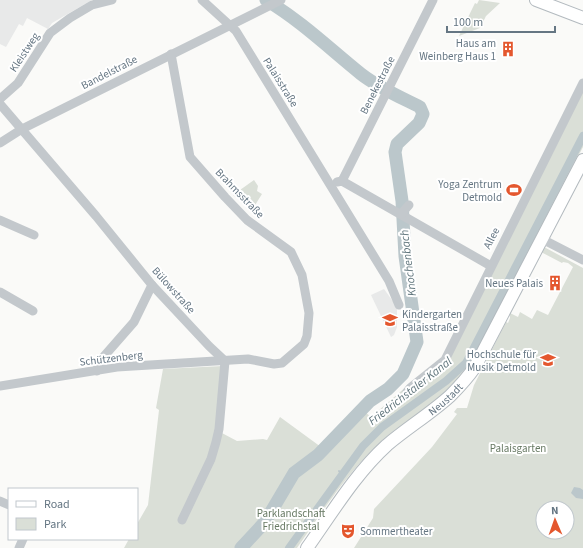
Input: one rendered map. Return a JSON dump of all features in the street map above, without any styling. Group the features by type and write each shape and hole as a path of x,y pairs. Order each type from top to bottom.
{"main road":[{"path":"536,0 583,18"},
{"name":"Neustadt","path":"307,548 345,493 371,461 388,445 450,396 471,372 485,350 583,160"}],"street":[{"name":"Kleistweg","path":"0,99 18,83 50,33 70,18 92,5 112,0"},
{"name":"Palaisstraße","path":"202,0 236,31 389,281 399,305"},
{"name":"Bandelstraße","path":"0,143 22,129 280,0"},
{"name":"Benekestraße","path":"342,181 433,0"},
{"name":"Brahmsstraße","path":"171,54 190,157 247,220 291,252 302,274 309,313 307,336 304,344 282,363 274,364 248,359 225,361"},
{"name":"Allee","path":"407,392 444,360 583,84"},
{"name":"Bülowstraße","path":"0,104 96,216 152,285 225,361"},
{"path":"330,184 342,181 491,266"},
{"path":"400,214 409,205"},
{"path":"0,220 34,235"},
{"path":"542,239 583,260"},
{"path":"97,371 99,362 134,322 152,285"},
{"path":"0,292 33,311"},
{"path":"182,520 211,459 216,442 219,429 225,361"},
{"name":"Schützenberg","path":"0,386 117,367 225,361"}],"shaded area":[{"path":"0,0 92,0 52,23 48,29 27,18 23,26 19,24 6,47 0,44"},
{"name":"Kindergarten Palaisstraße","path":"384,289 397,307 397,327 394,335 391,337 371,295"},
{"path":"574,487 583,490 583,499 576,498 571,493"}],"green space":[{"path":"479,0 500,3 486,16 480,28 459,36 475,3 477,4"},
{"name":"Parklandschaft Friedrichstal","path":"583,89 583,147 474,357 456,382 440,398 388,436 358,465 336,492 297,548 124,548 128,540 138,540 138,522 148,505 159,410 156,408 163,369 223,366 220,432 237,441 267,440 280,417 321,447 359,407 371,417 407,386 444,359"},
{"path":"254,180 258,186 257,191 262,194 252,210 233,195"},
{"name":"Palaisgarten","path":"544,247 583,268 583,548 354,548 373,518 374,509 432,447 457,414 454,412 457,408 467,408 474,385 506,322 508,323 510,313 518,317 520,312 532,319 537,310 548,315 573,267 568,263 562,263 541,252"}],"waterway":[{"name":"Knochenbach","path":"241,548 265,522 294,473 318,455 370,401 388,389 403,374 417,342 405,256 402,201 395,152 397,144 419,123 423,114 420,107 375,84 303,26 266,0"},
{"name":"Friedrichstaler Kanal","path":"289,548 363,446 382,427 446,381 466,363 583,136"}],"place":[{"name":"Haus am Weinberg Haus 1","path":"508,49"},
{"name":"Yoga Zentrum Detmold","path":"514,190"},
{"name":"Neues Palais","path":"555,283"},
{"name":"Kindergarten Palaisstraße","path":"390,320"},
{"name":"Hochschule für Musik Detmold","path":"548,360"},
{"name":"Sommertheater","path":"348,531"}]}
